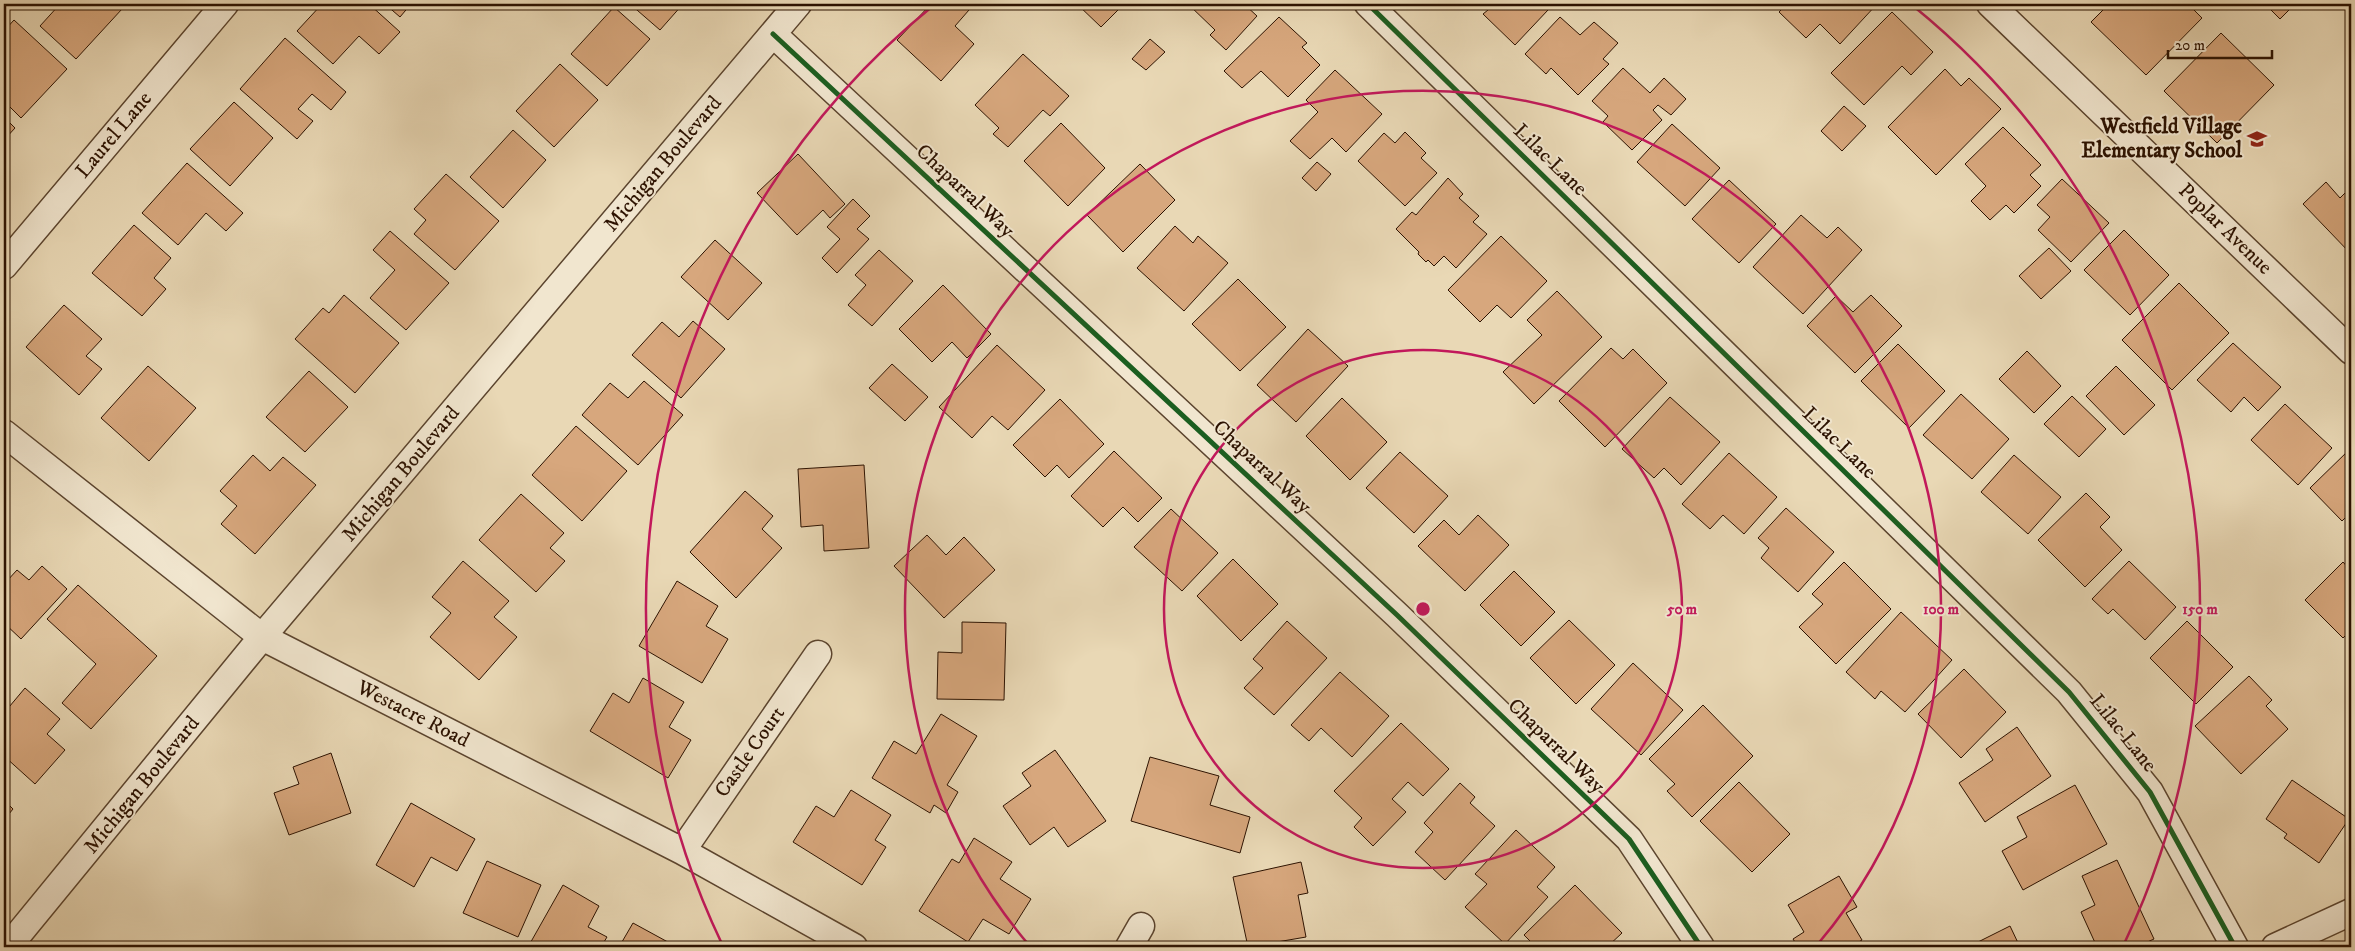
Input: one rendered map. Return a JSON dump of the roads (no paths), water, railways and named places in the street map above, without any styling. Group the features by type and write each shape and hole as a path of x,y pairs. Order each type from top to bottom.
{"street":[{"name":"Laurel Lane","path":"4,266 224,4"},
{"name":"Michigan Boulevard","path":"8,947 262,637 798,4"},
{"name":"Lilac Lane","path":"1368,4 2069,692 2150,792 2235,947"},
{"name":"Poplar Avenue","path":"1990,4 2351,351"},
{"name":"Chaparral Way","path":"773,34 1397,615 1629,839 1701,947"},
{"name":"Westacre Road","path":"4,433 262,637 682,850 854,947"},
{"name":"Castle Court","path":"682,850 818,654"},
{"path":"2275,947 2351,912"}],"place":[{"name":"Westfield Village Elementary School","path":"2257,139"}]}
